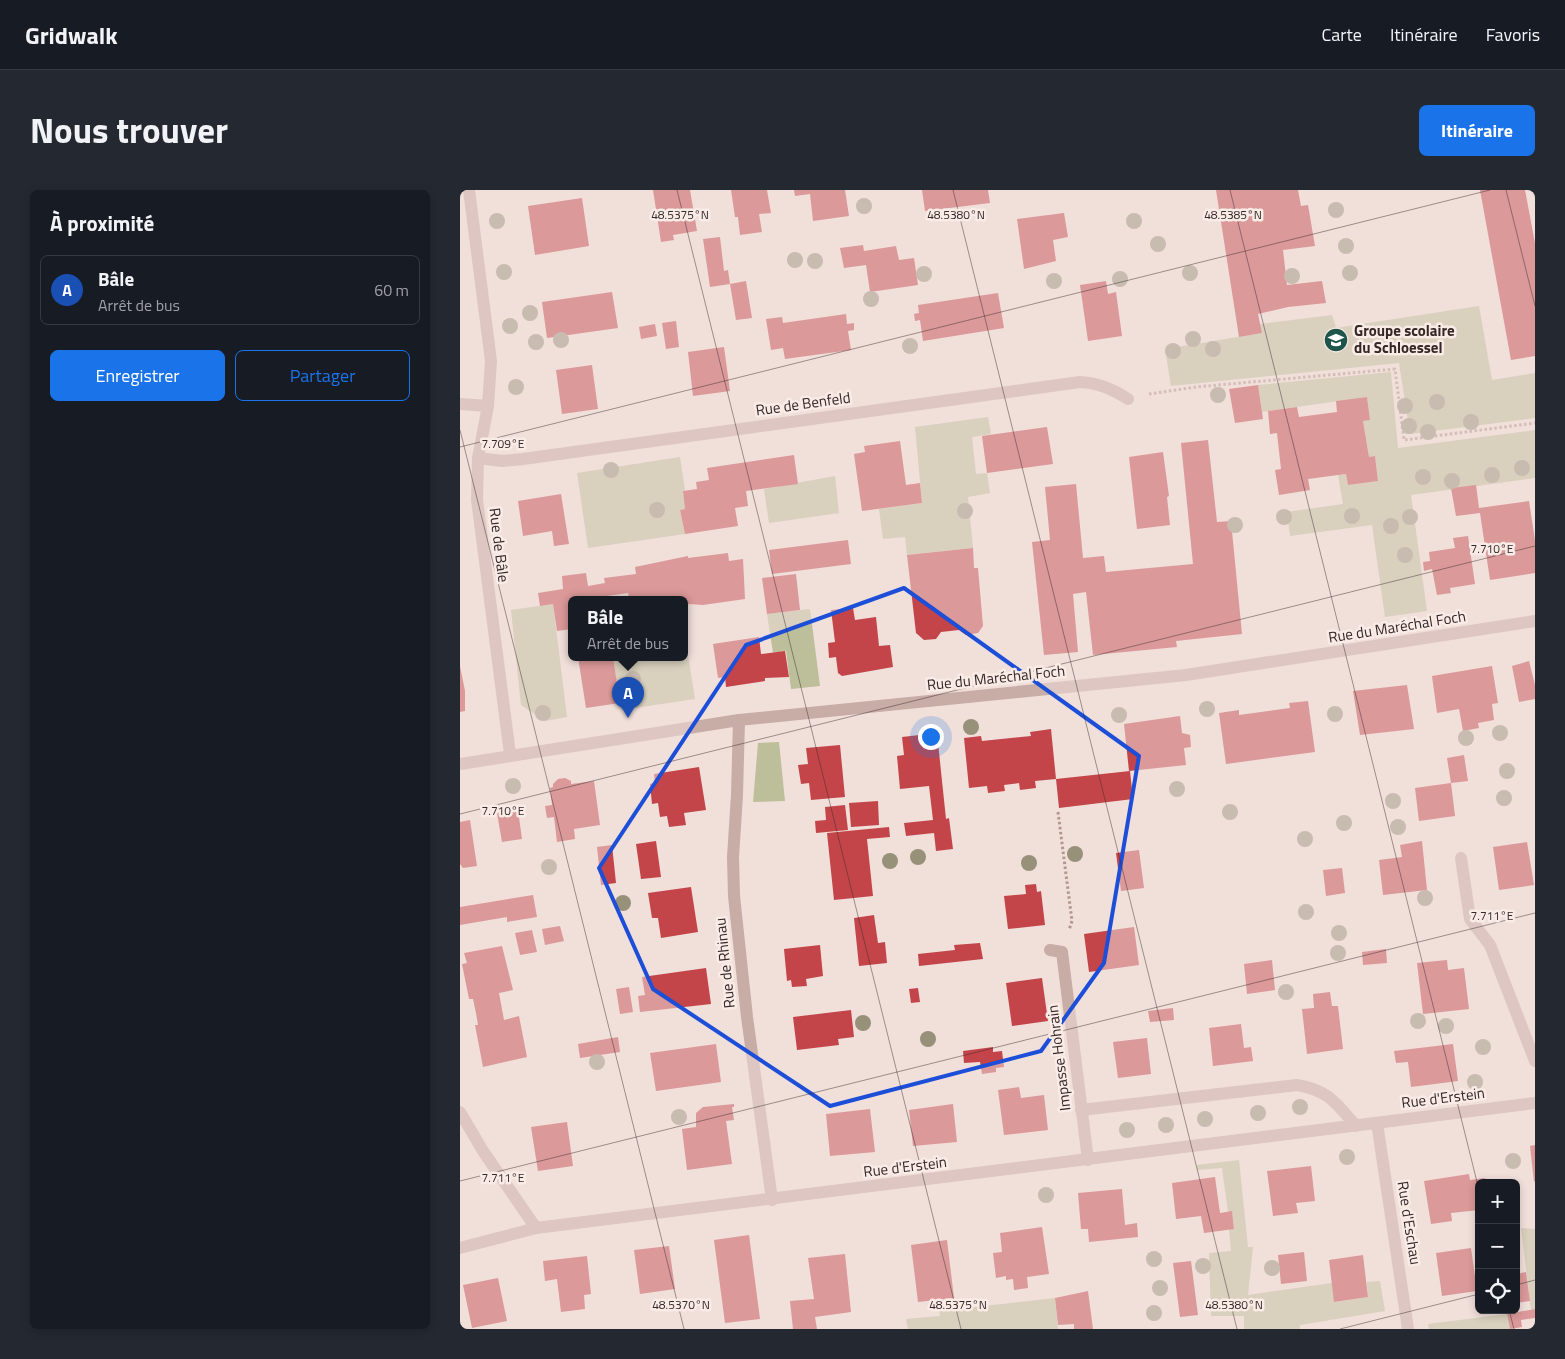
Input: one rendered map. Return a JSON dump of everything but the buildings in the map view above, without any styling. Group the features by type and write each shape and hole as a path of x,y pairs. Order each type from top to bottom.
{"street":[{"name":"Rue de Bâle","path":"469,190 492,361 488,406 478,458 478,500 510,754"},
{"name":"Rue de Benfeld","path":"478,458 522,459 1080,382 1102,385 1128,399"},
{"path":"460,404 488,406"},
{"name":"Rue du Maréchal Foch","path":"460,764 510,754 738,720 1186,675 1535,621"},
{"name":"Rue de Rhinau","path":"738,720 738,796 733,857 734,896 742,978 772,1200"},
{"path":"1461,858 1470,919 1490,945 1535,1061"},
{"name":"Impasse Hohrain","path":"1056,951 1088,1160"},
{"path":"1081,1110 1297,1085 1323,1091 1334,1100 1356,1126"},
{"name":"Rue d'Erstein","path":"460,1248 503,1235 536,1228 772,1200 1535,1103"},
{"path":"460,1112 483,1151 536,1228"},
{"name":"Rue d'Eschau","path":"1377,1123 1408,1329"}],"path":[{"path":"1128,399 1196,387 1395,369 1404,440 1535,423"},
{"path":"1056,951 1072,921 1058,812"}],"highlighted area":[{"path":"904,588 1139,756 1104,963 1041,1051 830,1106 653,989 599,868 746,645"}],"green space":[{"path":"1479,306 1492,380 1535,373 1535,418 1410,434 1399,363 1171,386 1165,349 1262,333 1260,324 1332,315 1336,328"},
{"path":"1391,372 1398,448 1535,430 1535,478 1411,495 1427,611 1385,617 1372,525 1290,536 1287,512 1343,504 1338,475 1346,474 1348,485 1378,481 1375,456 1369,457 1363,421 1370,420 1367,397 1262,412 1258,385"},
{"path":"988,417 991,434 972,437 976,474 987,473 990,493 968,497 973,548 907,555 905,537 883,539 879,509 922,503 915,427"},
{"path":"680,457 685,490 683,491 685,509 680,510 685,534 588,548 577,473"},
{"path":"835,476 839,513 769,523 764,489"},
{"path":"553,604 567,717 545,721 521,705 511,610"},
{"path":"810,609 820,686 791,689 786,651 773,653 767,614"},
{"path":"688,655 695,699 621,710 614,661 688,661"},
{"path":"779,742 785,801 753,802 758,743"},
{"path":"1239,1160 1248,1247 1253,1247 1248,1295 1332,1283 1335,1302 1368,1297 1367,1282 1380,1281 1385,1311 1300,1325 1300,1329 1244,1329 1244,1316 1211,1316 1209,1253 1231,1251 1229,1229 1234,1228 1232,1212 1228,1212 1222,1168 1197,1170 1197,1165"},
{"path":"1521,1228 1535,1229 1535,1309 1531,1310 1530,1301"},
{"path":"954,1298 957,1309 1055,1298 1058,1329 908,1329 906,1319 940,1316 938,1300"},
{"path":"1507,1314 1510,1329 1429,1329 1428,1324"}],"place":[{"name":"Groupe scolaire du Schloessel","path":"1336,340"},
{"name":"Bâle","path":"628,718"}]}
